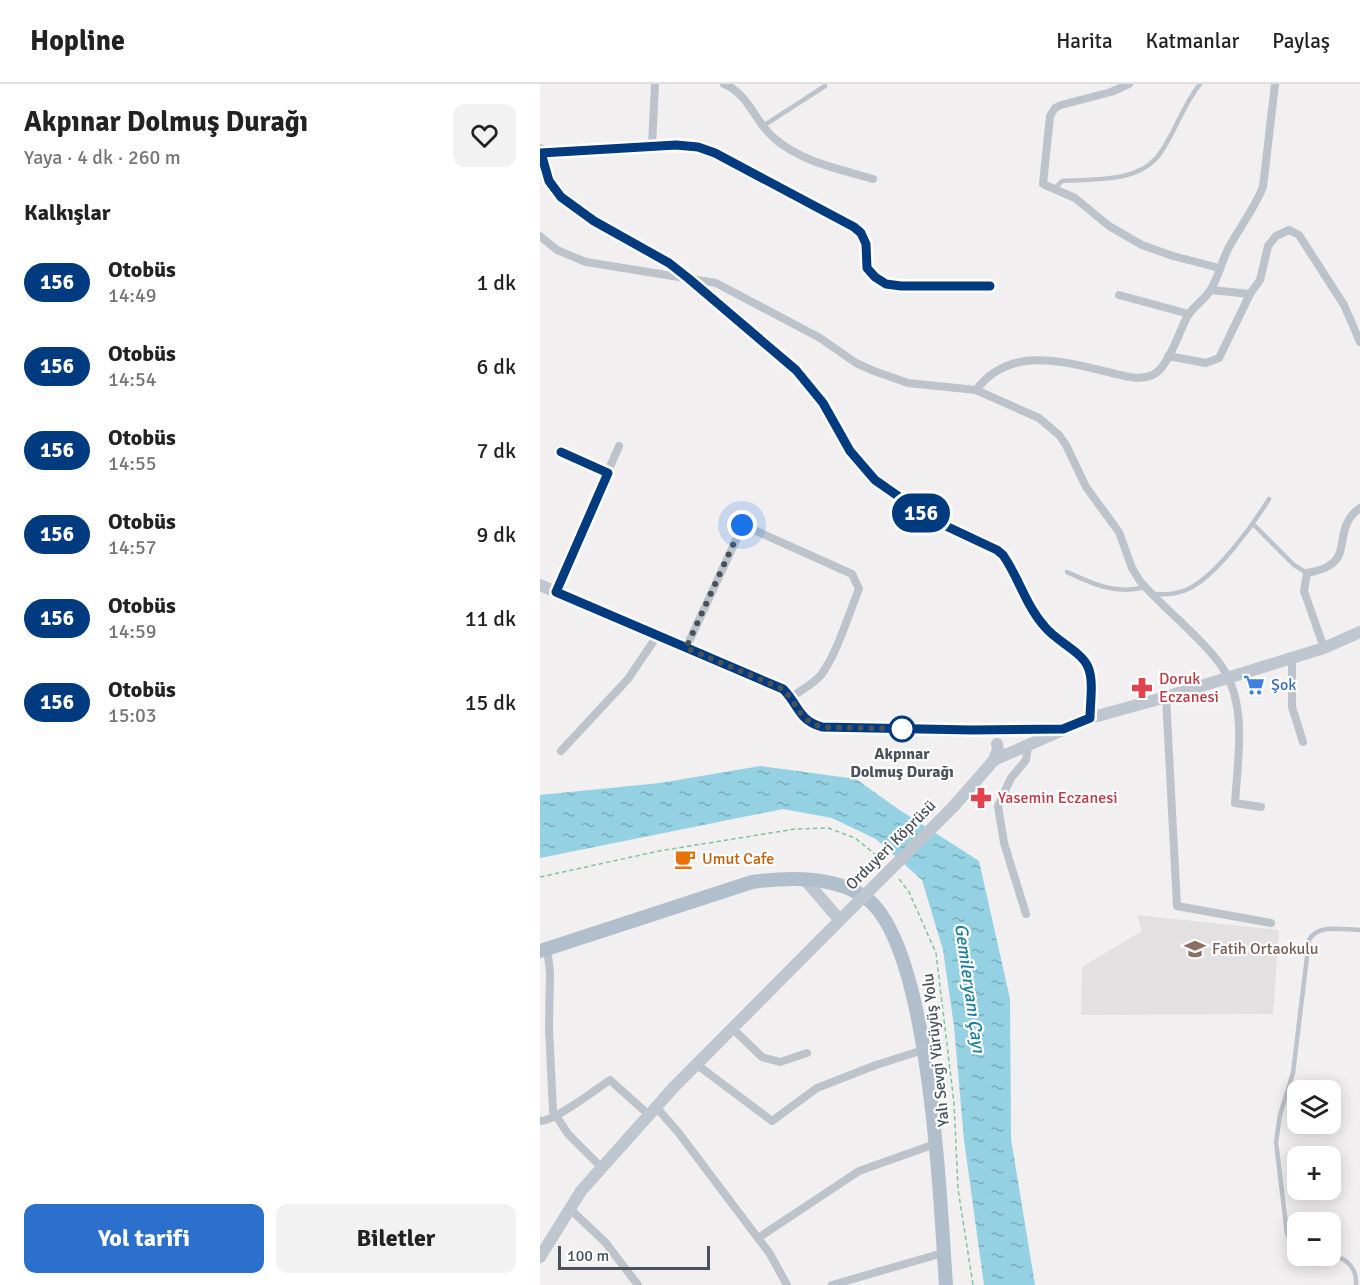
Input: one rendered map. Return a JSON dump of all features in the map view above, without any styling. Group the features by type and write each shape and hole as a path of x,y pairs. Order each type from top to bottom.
{"main road":[{"path":"543,950 752,882 774,879 836,883 852,888 869,899 888,923 899,945 908,975 923,1050 935,1144 946,1285"}],"street":[{"path":"652,146 655,84"},
{"path":"724,84 741,95 774,139 801,156 873,179"},
{"path":"1129,84 1111,92 1061,105 1052,112 1043,184 1084,204 1109,226 1142,245 1219,268"},
{"path":"976,390 991,374 1019,362 1058,361 1135,378 1144,378 1162,369 1189,314 1211,290 1229,247 1257,202 1263,187 1275,84"},
{"path":"990,286 886,284 867,268 866,244 861,233 854,227 706,150 687,146 652,146 540,151 549,181 561,197 594,221 669,263 802,377 823,403 860,465 875,480 931,519 1003,555 1038,619 1052,635 1077,653 1088,666 1090,718"},
{"path":"1168,356 1206,363 1219,358 1250,294 1260,280 1268,246 1282,232 1299,234 1344,305 1360,342"},
{"path":"540,237 557,250 586,262 725,286 820,338 856,363 874,371 908,383 976,390 1039,418 1059,435 1072,456 1086,487 1119,532 1132,568 1144,586 1219,661 1228,677 1237,702 1240,737 1235,803 1261,807"},
{"path":"1211,290 1250,294"},
{"path":"1119,295 1189,314"},
{"path":"556,592 619,446"},
{"path":"561,452 608,473"},
{"path":"1324,648 1304,591 1307,573 1326,568 1337,559 1346,523 1352,513 1360,508"},
{"path":"686,648 742,525 852,574 860,589 830,660 822,674 813,683 791,698"},
{"path":"540,585 783,689 801,715 810,723 822,727 1063,729"},
{"path":"994,760 1090,718 1166,698 1324,648 1360,632"},
{"path":"561,751 628,679 657,636"},
{"path":"1292,657 1292,707 1303,742"},
{"path":"1166,698 1178,906 1271,923"},
{"path":"972,730 993,737 1001,748 1016,751"},
{"path":"994,760 998,750 997,744"},
{"path":"1026,914 1004,843 998,806 1011,778 1026,760 1028,746"},
{"name":"Orduyeri Köprüsü","path":"540,1257 581,1191 652,1111 839,919 954,806 994,760"},
{"path":"805,880 839,919"},
{"path":"543,950 550,971 549,1028 553,1111 568,1134 602,1167"},
{"path":"732,1028 762,1057 780,1062 807,1053"},
{"path":"696,1064 772,1121 817,1088 923,1050"},
{"path":"540,1121 555,1116 610,1080 678,1132 770,1254 787,1285"},
{"path":"758,1238 859,1171 935,1144"},
{"path":"570,1209 605,1242 638,1285"},
{"path":"832,1285 944,1253"}],"lane":[{"path":"1055,188 1062,181 1125,175 1154,161 1200,84"},
{"path":"763,126 825,86"},
{"path":"1151,594 1177,593 1194,586 1227,555 1269,499"},
{"path":"1252,524 1294,565 1307,573"},
{"path":"1067,572 1107,589 1130,590 1144,586"},
{"path":"1287,1233 1276,1142 1280,1115 1293,1073 1309,940 1313,933 1321,929 1360,930"},
{"path":"1341,1259 1352,1266 1356,1275 1356,1285"}],"path":[{"path":"540,877 659,851 795,829 828,828 855,838 886,864"},
{"name":"Yalı Sevgi Yürüyüş Yolu","path":"893,873 909,892 936,953 954,1103 958,1190 973,1285"}],"shaded area":[{"name":"Fatih Ortaokulu","path":"1137,915 1279,930 1273,1014 1081,1015 1082,967 1142,931"}],"water":[{"name":"Gemileryanı Çayı","path":"760,766 856,779 979,861 1010,999 1011,1139 1035,1285 984,1285 964,1140 954,1026 943,950 922,880 876,839 832,818 783,809 540,858 540,795 660,783"}],"bus line":[{"name":"156","path":"561,452 608,473 556,592 783,689 801,715 810,723 822,727 1063,729 1090,718 1088,666 1077,653 1052,635 1038,619 1010,564 1003,555 931,519 900,500 875,480 860,465 823,403 796,370 669,263 594,221 561,197 549,181 541,153 676,145 698,147 723,157 854,227 864,237 867,268 879,281 894,286 990,286"}],"place":[{"name":"Şok","path":"1254,685"},
{"name":"Doruk Eczanesi","path":"1142,688"},
{"name":"Akpınar Dolmuş Durağı","path":"902,729"},
{"name":"Yasemin Eczanesi","path":"981,798"},
{"name":"Umut Cafe","path":"685,859"},
{"name":"Fatih Ortaokulu","path":"1195,949"}],"route":[{"path":"742,525 686,648 783,689 801,715 810,723 822,727 908,729 902,729"}]}
